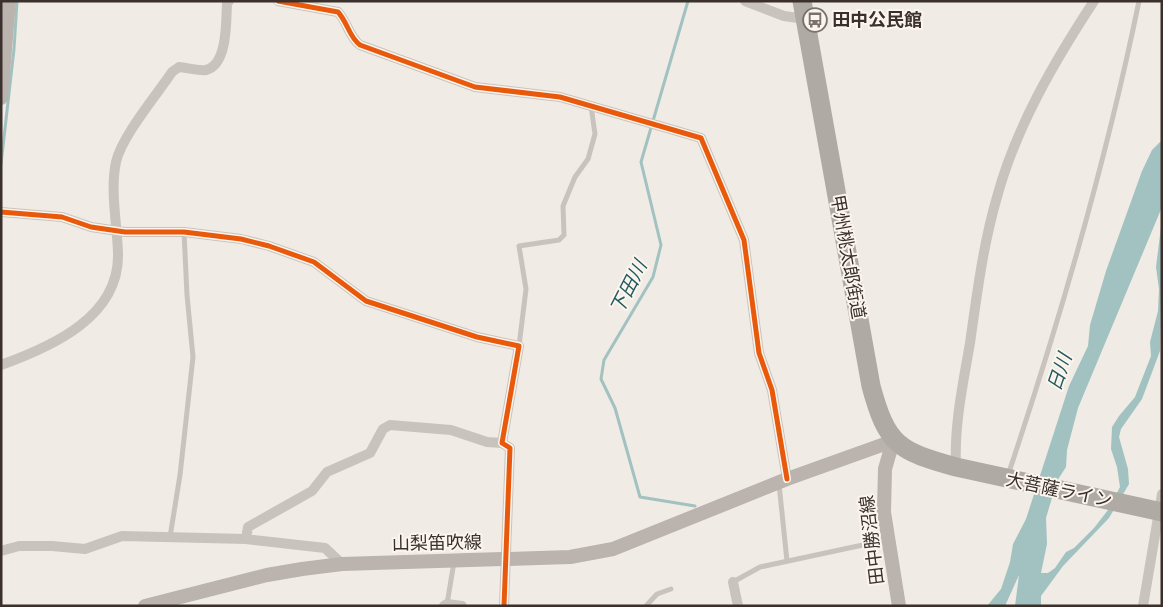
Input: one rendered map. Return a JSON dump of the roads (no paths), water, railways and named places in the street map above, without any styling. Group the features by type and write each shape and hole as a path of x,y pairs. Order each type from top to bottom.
{"highway":[{"name":"甲州桃太郎街道","path":"804,10 871,386 884,426 894,441 905,450 923,458 956,467"},
{"name":"大菩薩ライン","path":"956,467 1007,479 1158,507"}],"main road":[{"path":"1,98 6,5"},
{"name":"山梨笛吹線","path":"145,606 267,575 342,564 570,557 614,549 783,481 894,441"},
{"name":"田中勝沼線","path":"894,441 885,469 884,487 887,540 899,606"}],"street":[{"path":"1,365 60,341 103,304 114,281 118,255 114,175 119,152 172,72 179,67 205,70 212,68 220,58 224,41 227,3 229,1"},
{"path":"278,1 338,12 348,23 352,39 360,45 475,87 560,97 701,138 744,240 759,353 772,390 783,481"},
{"path":"745,1 784,16 804,10"},
{"path":"956,467 959,409 982,263 997,197 1018,136 1066,43 1094,1"},
{"path":"1,212 62,217 76,220 91,227 116,231 184,232 241,239 269,246 314,262 366,301 477,337 519,346 502,443"},
{"path":"246,539 248,527 312,490 327,472 370,452 383,429 390,425 451,430 487,442 502,443 510,448 504,606"},
{"path":"1143,606 1158,507"},
{"path":"1,551 19,546 85,549 122,536 246,539 325,548 342,564"},
{"path":"733,582 738,606"},
{"path":"445,605 462,606"}],"lane":[{"path":"1007,479 1052,344 1126,67 1139,1"},
{"path":"519,346 526,289 519,246 559,240 564,235 563,206 575,177 588,160 595,134 591,105"},
{"path":"170,537 180,475 193,357 186,296 184,232"},
{"path":"783,481 787,561"},
{"path":"733,582 760,567 887,540"},
{"path":"445,605 454,561"},
{"path":"646,606 662,590 672,589"}],"water":[{"path":"1162,140 1162,207 1078,408 1067,450 1066,467 1057,481 1046,518 1047,544 1041,573 1048,573 1055,568 1066,552 1074,548 1094,528 1108,510 1120,487 1117,467 1111,449 1112,427 1135,397 1151,356 1150,342 1158,311 1159,289 1156,267 1162,219 1160,351 1142,399 1121,429 1119,437 1128,469 1129,484 1109,518 1063,566 1041,596 1041,606 1015,606 1019,575 1005,606 987,606 1001,589 1010,562 1013,544 1026,519 1069,386 1088,346 1090,325 1106,271 1142,171 1152,150"}],"waterway":[{"path":"1,164 14,49 17,1"},
{"name":"下田川","path":"688,1 641,162 661,245 653,277 604,360 601,379 615,408 640,497 695,506"}],"place":[{"name":"田中公民館","path":"815,20"}],"water label":[{"name":"日川","path":"1059,372"}]}
